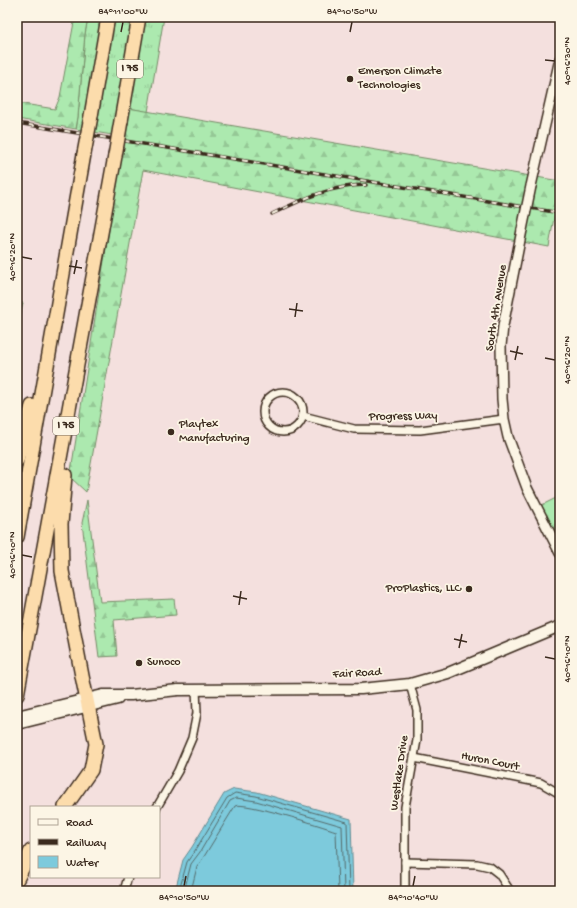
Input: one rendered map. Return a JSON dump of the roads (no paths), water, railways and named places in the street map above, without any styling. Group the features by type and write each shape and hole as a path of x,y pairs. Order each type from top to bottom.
{"highway":[{"name":"I 75","path":"17,537 108,17"},
{"name":"I 75","path":"17,695 139,17"},
{"path":"17,460 39,383 58,305"},
{"path":"66,806 91,770 96,744 62,571 61,524 65,464 82,337"},
{"path":"17,879 30,853"}],"main road":[{"name":"Fair Road","path":"17,724 32,717 88,702 145,693 196,689 361,689 410,684 448,673 560,626"},
{"name":"Fair Road","path":"17,716 32,717"}],"street":[{"name":"South 4th Avenue","path":"560,59 522,230 503,326 501,346 502,399 508,437 526,488 560,553"},
{"path":"278,391 285,391 292,393 301,402 303,416 300,423 295,428 288,432 280,432 273,430 268,426 262,414 262,407 270,395 278,391"},
{"name":"Progress Way","path":"303,416 354,429 420,430 504,419"},
{"name":"Westlake Drive","path":"405,891 405,807 417,740 417,710 410,684"},
{"path":"158,806 178,772 192,738 197,713 196,689"},
{"name":"Huron Court","path":"414,758 541,783 560,794"},
{"path":"405,862 477,864 490,867 499,874 510,891"},
{"path":"124,891 128,878"}],"water":[{"path":"234,789 257,792 351,819 353,891 175,891 183,860 224,794"}],"railway":[{"path":"17,123 560,213"},
{"path":"272,214 306,198 329,190 366,185"}],"place":[{"name":"Emerson Climate Technologies","path":"350,79"},
{"name":"Playtex Manufacturing","path":"171,432"},
{"name":"ProPlastics, LLC","path":"469,589"},
{"name":"Sunoco","path":"139,663"}]}
